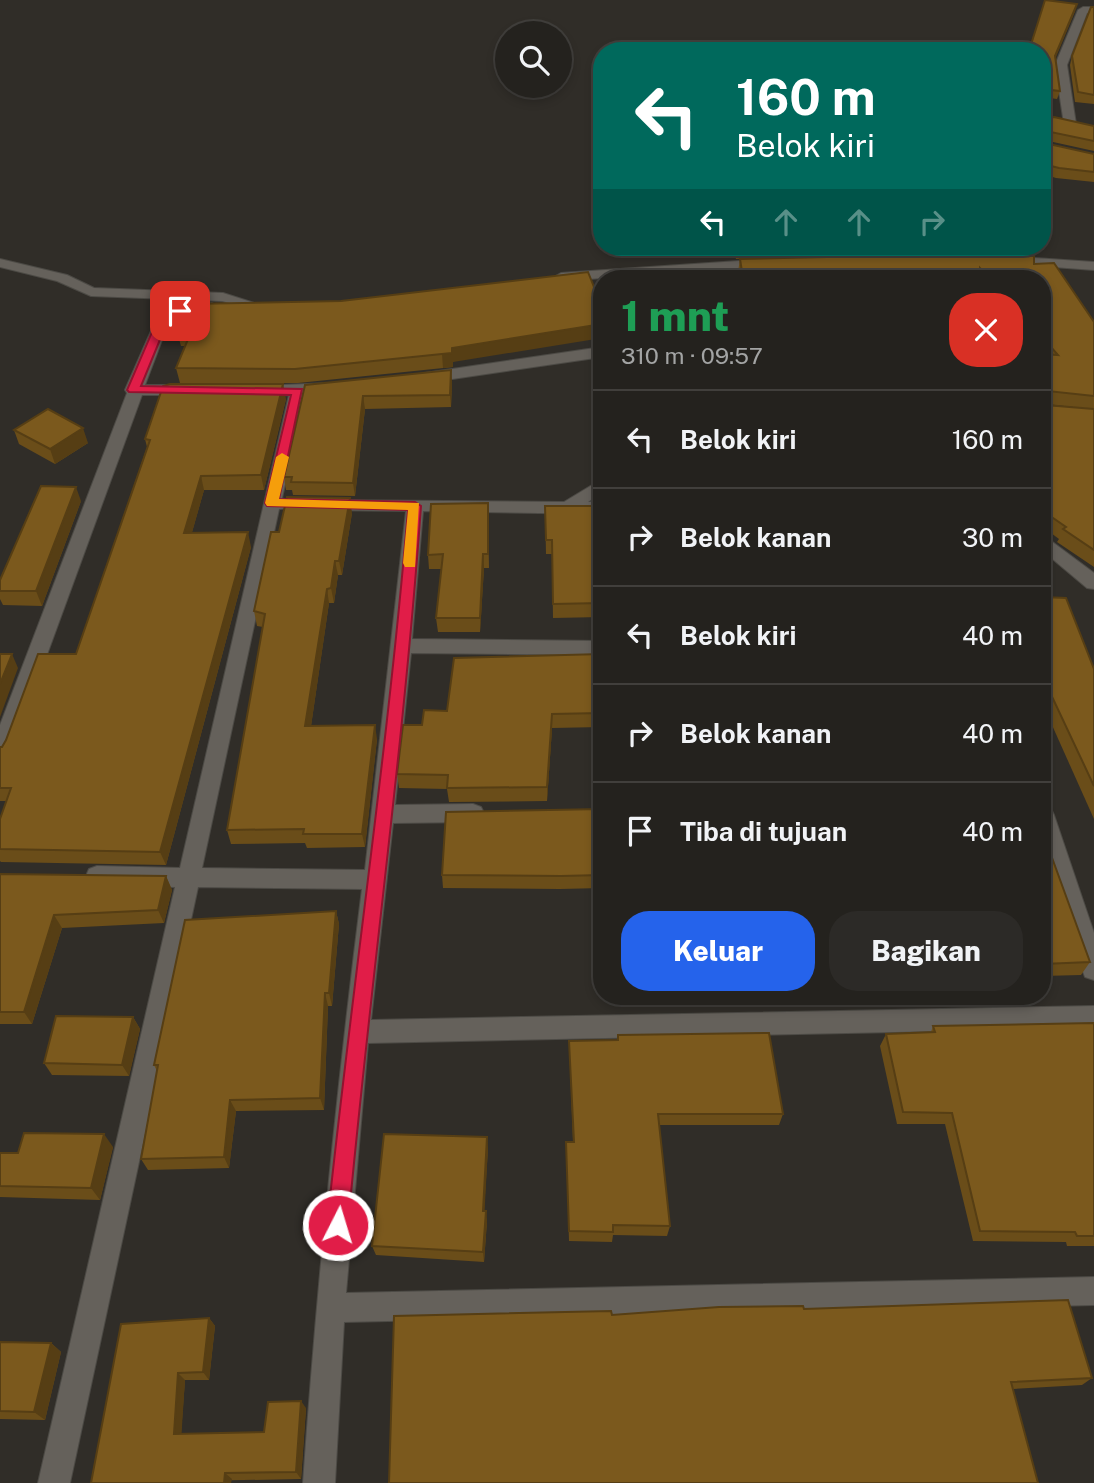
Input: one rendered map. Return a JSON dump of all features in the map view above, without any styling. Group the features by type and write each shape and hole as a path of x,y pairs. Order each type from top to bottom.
{"street":[{"path":"1056,121 1076,126 1061,65 1083,10 1094,10"},
{"path":"718,270 776,263 772,256"},
{"path":"994,259 1094,266"},
{"path":"0,263 62,278 91,292 223,297 267,307 188,308 165,318 134,390 0,753"},
{"path":"544,279 593,277"},
{"path":"407,380 593,353"},
{"path":"243,391 348,387"},
{"path":"134,390 202,390"},
{"path":"54,1483 298,391"},
{"path":"566,509 593,490"},
{"path":"272,503 593,508"},
{"path":"319,1483 329,1308 356,1031 377,880 404,646 415,506"},
{"path":"1051,548 1094,583"},
{"path":"404,646 593,648"},
{"path":"384,814 493,813"},
{"path":"1051,839 1094,969"},
{"path":"68,876 377,880"},
{"path":"356,1031 1094,1017"},
{"path":"329,1308 1094,1292"}],"building":[{"path":"1045,0 1077,4 1055,56 1060,91 1051,90 1051,42 1032,42"},
{"path":"1091,7 1094,7 1094,95 1078,92 1072,56"},
{"path":"1051,117 1094,126 1094,141 1051,132"},
{"path":"1051,145 1094,154 1094,172 1051,166"},
{"path":"1034,256 1034,264 1054,263 1094,322 1094,396 1051,391 1051,355 1058,355 1051,347 1051,270 742,270 740,259"},
{"path":"588,272 593,284 593,325 452,348 452,353 295,369 176,368 191,332 177,332 188,304 341,301"},
{"path":"451,370 450,395 363,396 353,483 291,482 292,477 284,477 305,385"},
{"path":"283,384 261,475 201,476 184,533 248,532 160,852 0,849 0,819 11,788 0,788 0,747 6,740 38,654 76,654 150,440 145,439 163,386"},
{"path":"1051,405 1094,409 1094,550 1063,529 1066,527 1051,517"},
{"path":"48,409 83,428 50,449 14,430"},
{"path":"41,486 76,487 36,591 0,591 0,580"},
{"path":"287,497 350,498 339,561 335,561 331,588 327,589 305,726 375,725 362,834 303,834 304,829 227,830 265,614 254,611 271,532 279,532"},
{"path":"488,503 488,554 483,554 480,618 436,618 443,554 428,555 431,504"},
{"path":"545,506 593,506 593,603 553,604 552,540 546,540"},
{"path":"1051,597 1066,598 1094,669 1094,786 1051,695"},
{"path":"0,654 12,654 0,684"},
{"path":"593,654 593,713 552,714 547,787 447,788 448,775 397,774 403,725 422,725 424,710 447,711 454,658"},
{"path":"593,809 593,875 442,875 446,812"},
{"path":"1051,855 1090,962 1051,964"},
{"path":"0,874 166,876 158,910 54,915 24,1012 0,1012"},
{"path":"336,911 329,993 325,993 320,1098 230,1100 224,1157 141,1159 158,1065 154,1065 185,920"},
{"path":"56,1016 133,1017 122,1065 44,1063"},
{"path":"1094,1023 1094,1236 1077,1236 1075,1232 980,1231 952,1113 903,1112 886,1034 935,1032 933,1026"},
{"path":"769,1033 783,1114 658,1114 670,1226 613,1225 613,1232 569,1231 566,1142 574,1142 569,1041 618,1040 618,1035"},
{"path":"24,1133 104,1134 91,1188 0,1186 0,1153 18,1153"},
{"path":"384,1134 487,1137 483,1252 372,1246"},
{"path":"1068,1300 1092,1378 1011,1382 1038,1483 389,1483 394,1316 611,1311 612,1315 719,1307 803,1306 804,1309"},
{"path":"209,1318 203,1372 178,1373 174,1434 264,1432 268,1402 301,1401 296,1472 225,1473 224,1483 91,1483 121,1324"},
{"path":"0,1342 51,1343 34,1412 0,1411"}],"slow traffic":[{"path":"282,457 272,503 415,506 410,563"}],"route":[{"path":"180,311 172,313 160,325 134,390 298,391 272,503 415,506 404,646 377,880 356,1031 338,1225"}]}
